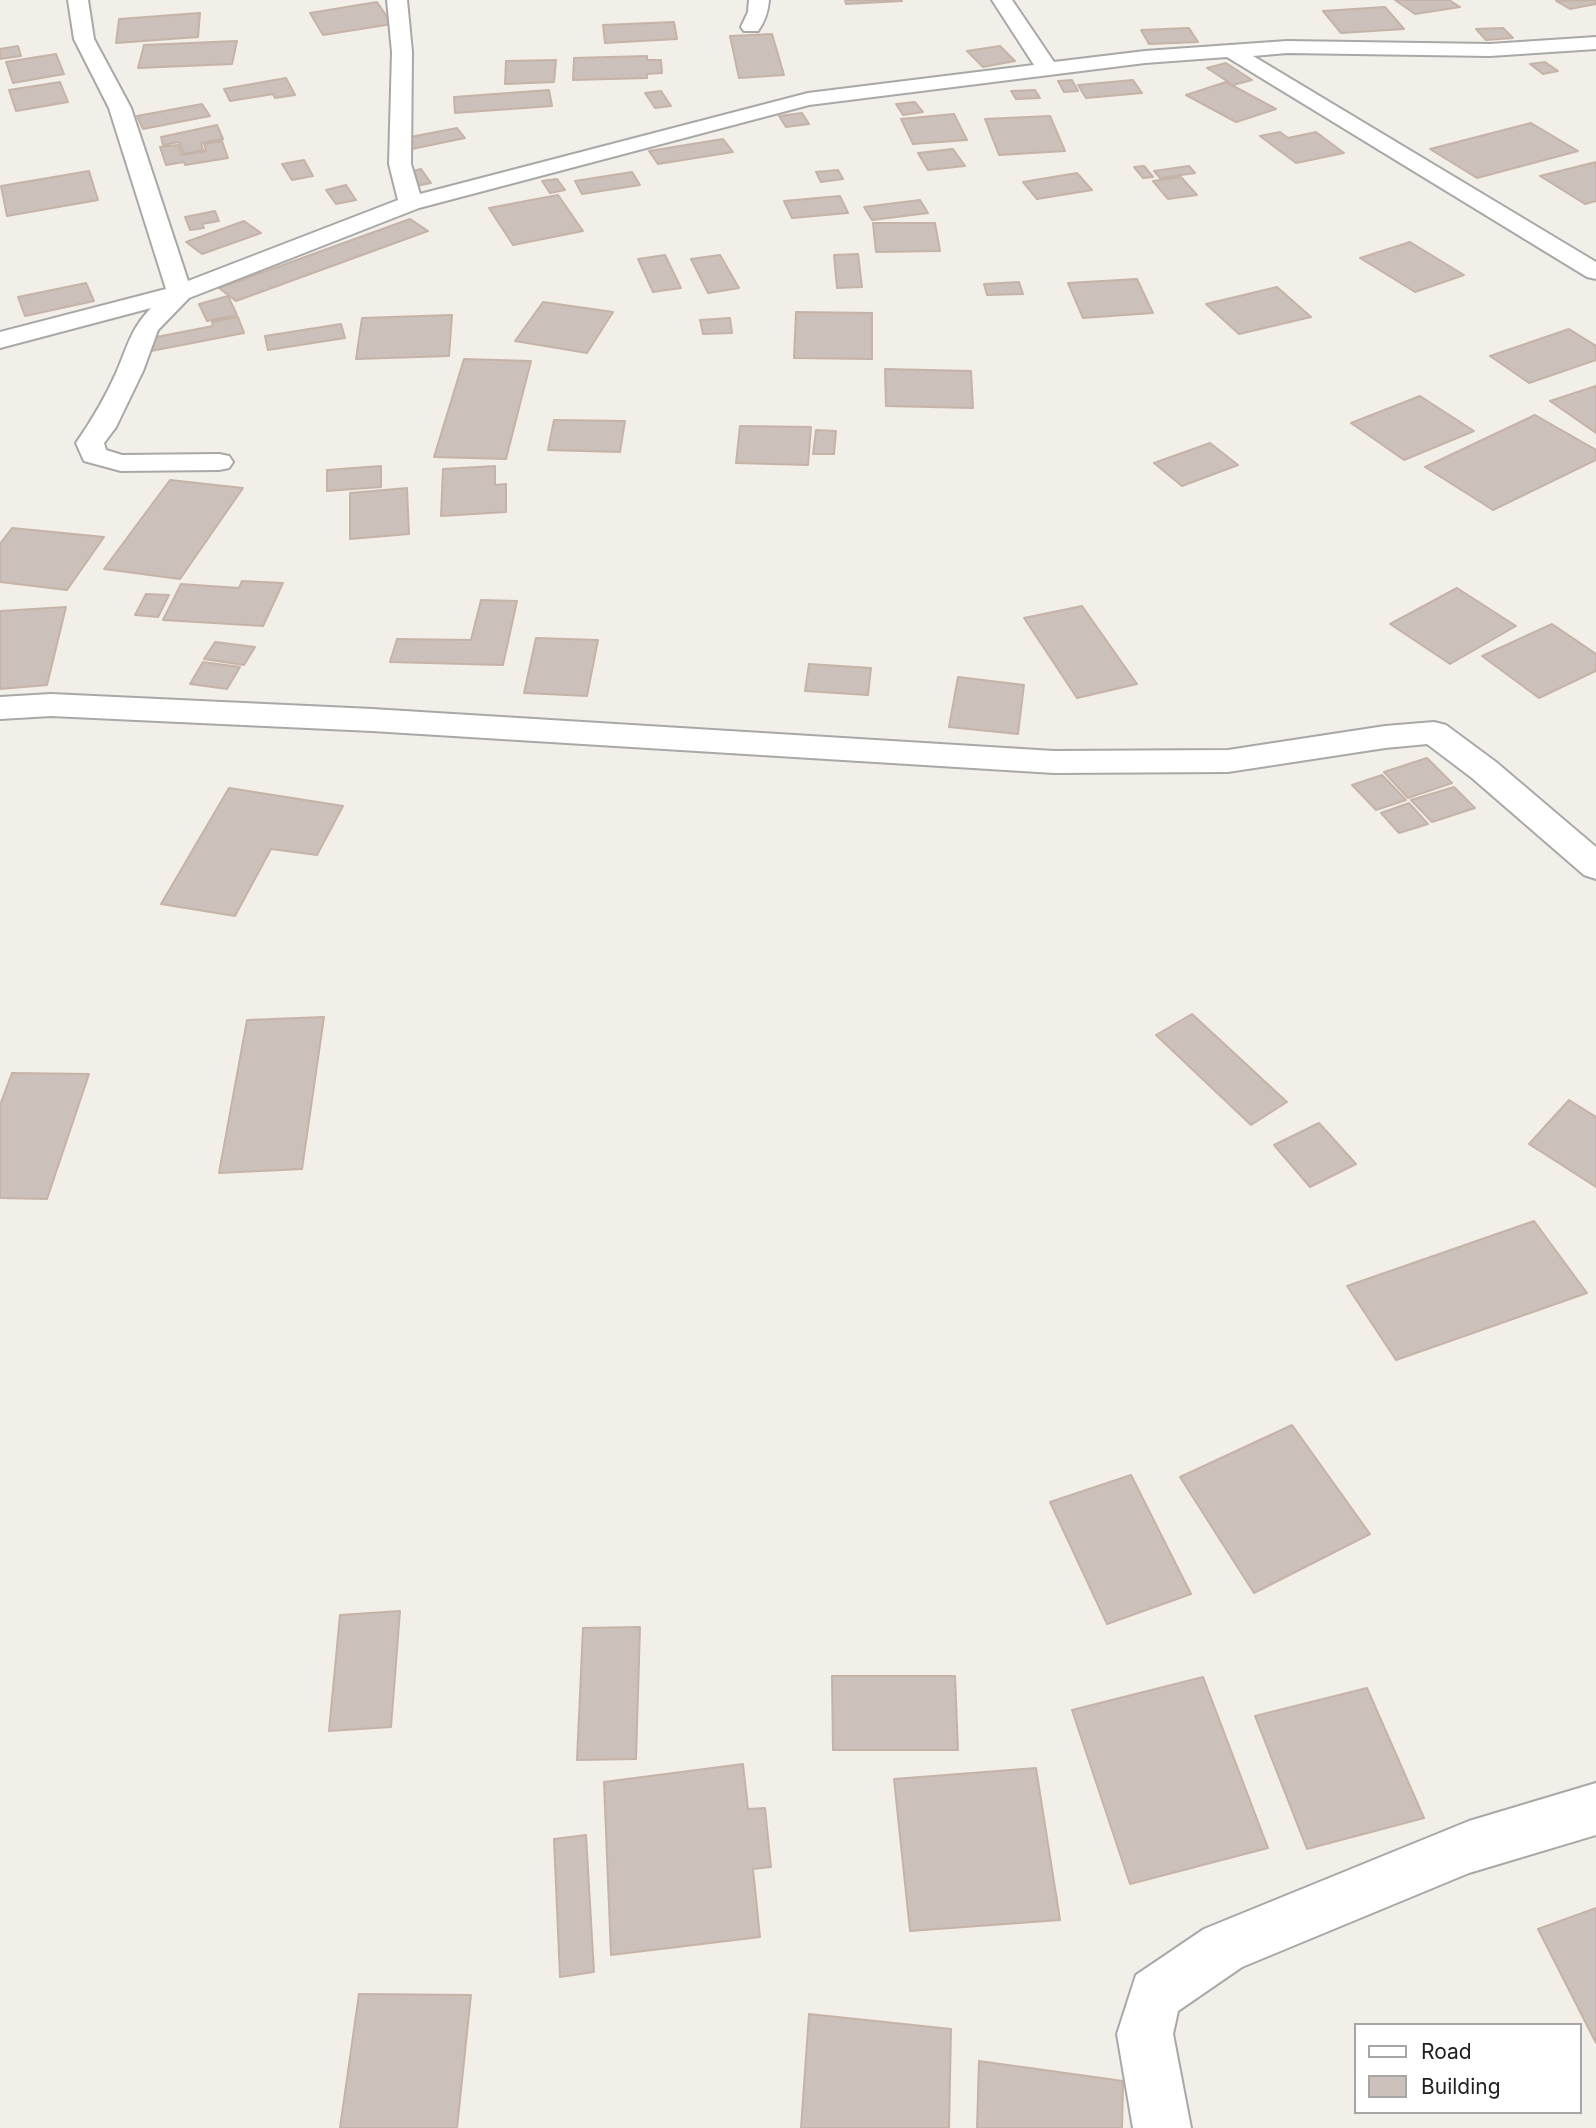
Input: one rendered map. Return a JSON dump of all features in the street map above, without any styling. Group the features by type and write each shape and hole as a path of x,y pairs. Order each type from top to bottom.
{"street":[{"path":"78,0 84,39 120,108 180,293"},
{"path":"397,0 401,52 400,164 411,203"},
{"path":"751,27 758,12 759,0"},
{"path":"1002,0 1047,68"},
{"path":"0,340 180,293 411,203 808,99 1145,57 1287,47 1490,50 1596,43"},
{"path":"1231,51 1596,272"},
{"path":"180,293 146,328 124,382 102,427 90,443 94,455 121,463 219,462"},
{"path":"0,708 51,705 372,720 1054,762 1228,761 1385,737 1434,733 1484,770 1596,866"},
{"path":"1162,2128 1145,2034 1155,1994 1223,1948 1469,1847 1596,1809"}],"building":[{"path":"845,0 901,0 902,1 846,4"},
{"path":"1395,0 1449,0 1460,7 1415,14"},
{"path":"1596,0 1596,4 1570,9 1556,1"},
{"path":"377,2 392,24 323,35 310,13"},
{"path":"1385,7 1404,29 1341,33 1323,11"},
{"path":"200,13 198,37 116,43 119,19"},
{"path":"674,22 677,39 605,43 603,25"},
{"path":"1189,28 1198,42 1149,44 1141,30"},
{"path":"1503,28 1513,38 1486,40 1476,29"},
{"path":"772,34 784,75 739,78 730,36"},
{"path":"237,41 232,64 138,68 144,45"},
{"path":"18,46 21,56 0,59 0,49"},
{"path":"1000,46 1015,61 983,67 967,51"},
{"path":"56,54 64,74 13,83 6,62"},
{"path":"647,56 647,60 661,60 662,73 647,74 647,78 573,80 574,58"},
{"path":"556,60 554,82 505,84 506,61"},
{"path":"1545,62 1558,71 1543,74 1530,64"},
{"path":"1226,63 1252,80 1233,85 1207,68"},
{"path":"286,78 295,95 275,98 273,94 230,101 224,89"},
{"path":"1072,80 1078,91 1064,92 1058,81"},
{"path":"1133,80 1142,93 1086,98 1078,85"},
{"path":"60,82 68,102 16,111 9,90"},
{"path":"1226,82 1276,109 1236,122 1186,95"},
{"path":"549,90 552,106 455,113 454,97"},
{"path":"1035,90 1040,98 1016,99 1011,91"},
{"path":"661,91 671,106 655,108 645,93"},
{"path":"915,102 923,112 903,115 896,104"},
{"path":"202,104 210,116 143,129 137,116"},
{"path":"802,113 809,124 786,127 779,116"},
{"path":"954,114 967,140 913,144 901,119"},
{"path":"1050,116 1065,151 999,155 985,119"},
{"path":"1531,123 1578,151 1477,178 1430,149"},
{"path":"217,125 223,139 201,143 203,150 184,154 179,142 163,145 161,137"},
{"path":"457,128 465,138 412,149 405,138"},
{"path":"1280,132 1288,138 1316,132 1344,153 1296,163 1260,136"},
{"path":"723,139 733,152 658,164 649,151"},
{"path":"222,141 228,158 185,165 184,162 166,165 160,147 178,145 182,155 206,151 204,144"},
{"path":"953,149 965,166 928,170 918,153"},
{"path":"304,160 313,176 292,180 282,164"},
{"path":"1596,162 1596,201 1585,204 1540,176"},
{"path":"1144,166 1153,177 1143,178 1134,167"},
{"path":"1189,166 1195,173 1160,178 1154,171"},
{"path":"421,169 431,183 416,186 406,173"},
{"path":"838,170 843,179 821,182 816,172"},
{"path":"89,171 98,200 7,216 1,186"},
{"path":"632,172 640,185 582,194 575,181"},
{"path":"1077,173 1092,190 1037,199 1023,182"},
{"path":"1181,177 1197,195 1168,199 1153,181"},
{"path":"557,179 565,190 550,193 542,181"},
{"path":"346,185 356,200 336,204 326,190"},
{"path":"558,195 583,231 513,245 489,208"},
{"path":"840,196 848,213 792,218 784,201"},
{"path":"920,200 928,213 872,220 864,207"},
{"path":"215,211 219,221 202,224 204,228 190,230 185,217"},
{"path":"410,219 428,231 236,301 219,288"},
{"path":"244,221 261,233 202,254 186,242"},
{"path":"873,223 935,223 940,251 876,252"},
{"path":"1410,242 1464,275 1415,292 1360,258"},
{"path":"858,254 862,287 837,288 834,255"},
{"path":"665,255 681,288 653,292 638,259"},
{"path":"720,255 739,288 708,293 691,259"},
{"path":"1137,279 1153,313 1083,318 1068,283"},
{"path":"1019,282 1023,294 987,295 984,284"},
{"path":"86,283 94,301 25,316 18,297"},
{"path":"1277,287 1311,317 1239,334 1206,304"},
{"path":"228,296 237,315 207,321 199,304"},
{"path":"543,302 613,312 587,353 515,341"},
{"path":"796,312 872,313 872,359 794,358"},
{"path":"452,315 449,356 356,359 362,318"},
{"path":"238,317 244,333 151,351 146,339 213,326 212,322"},
{"path":"730,318 732,333 703,334 700,320"},
{"path":"341,324 345,338 268,350 265,336"},
{"path":"1569,329 1596,346 1596,360 1529,383 1490,356"},
{"path":"464,359 531,361 506,459 434,457"},
{"path":"885,369 971,371 973,408 886,406"},
{"path":"1596,386 1596,433 1550,401"},
{"path":"1420,396 1474,431 1404,460 1351,423"},
{"path":"1535,415 1596,450 1596,460 1493,510 1425,467"},
{"path":"554,420 625,421 620,452 548,450"},
{"path":"740,426 811,427 808,465 736,463"},
{"path":"816,430 836,431 834,454 813,454"},
{"path":"1210,443 1238,465 1182,486 1154,463"},
{"path":"381,466 381,487 327,491 327,470"},
{"path":"495,466 495,485 506,484 506,512 441,516 443,469"},
{"path":"170,480 243,488 180,579 104,569"},
{"path":"407,488 409,534 350,539 350,493"},
{"path":"12,528 104,537 67,590 0,582 0,544"},
{"path":"242,581 283,583 263,626 163,620 181,584 239,588"},
{"path":"1457,588 1516,626 1450,664 1390,624"},
{"path":"146,594 169,595 158,617 135,615"},
{"path":"481,600 517,601 503,665 390,662 397,639 471,640"},
{"path":"1082,606 1137,684 1077,698 1024,618"},
{"path":"66,607 47,685 0,689 0,611"},
{"path":"1552,624 1596,654 1596,671 1539,698 1482,656"},
{"path":"536,638 598,640 587,696 524,693"},
{"path":"215,642 255,647 244,665 204,659"},
{"path":"203,662 240,667 227,689 190,684"},
{"path":"809,664 871,668 868,695 805,691"},
{"path":"958,677 1024,685 1018,734 949,727"},
{"path":"1427,758 1452,783 1408,798 1384,772"},
{"path":"1382,775 1406,800 1376,810 1352,785"},
{"path":"1454,787 1475,808 1432,822 1411,800"},
{"path":"229,788 343,806 317,855 271,849 235,916 161,904"},
{"path":"1409,803 1428,824 1399,833 1381,813"},
{"path":"1192,1014 1287,1102 1251,1125 1156,1035"},
{"path":"324,1017 302,1169 219,1173 247,1020"},
{"path":"12,1073 89,1074 47,1199 0,1198 0,1105"},
{"path":"1569,1100 1596,1117 1596,1187 1529,1144"},
{"path":"1319,1123 1356,1164 1310,1187 1274,1145"},
{"path":"1534,1221 1587,1293 1396,1360 1347,1286"},
{"path":"1292,1425 1370,1534 1254,1593 1180,1477"},
{"path":"1131,1475 1191,1594 1107,1624 1050,1502"},
{"path":"400,1611 391,1727 329,1731 340,1615"},
{"path":"640,1627 636,1759 577,1760 583,1628"},
{"path":"832,1676 955,1676 958,1750 833,1750"},
{"path":"1203,1677 1268,1848 1130,1884 1072,1710"},
{"path":"1367,1688 1424,1818 1307,1849 1255,1716"},
{"path":"743,1764 748,1809 765,1808 771,1867 753,1869 760,1937 611,1955 604,1782"},
{"path":"1036,1768 1060,1920 910,1931 894,1779"},
{"path":"586,1835 594,1972 560,1977 554,1839"},
{"path":"1596,1908 1596,2043 1538,1929"},
{"path":"359,1994 471,1995 457,2128 340,2128"},
{"path":"809,2014 951,2029 949,2128 801,2128"},
{"path":"979,2061 1123,2081 1122,2128 977,2128"}]}
